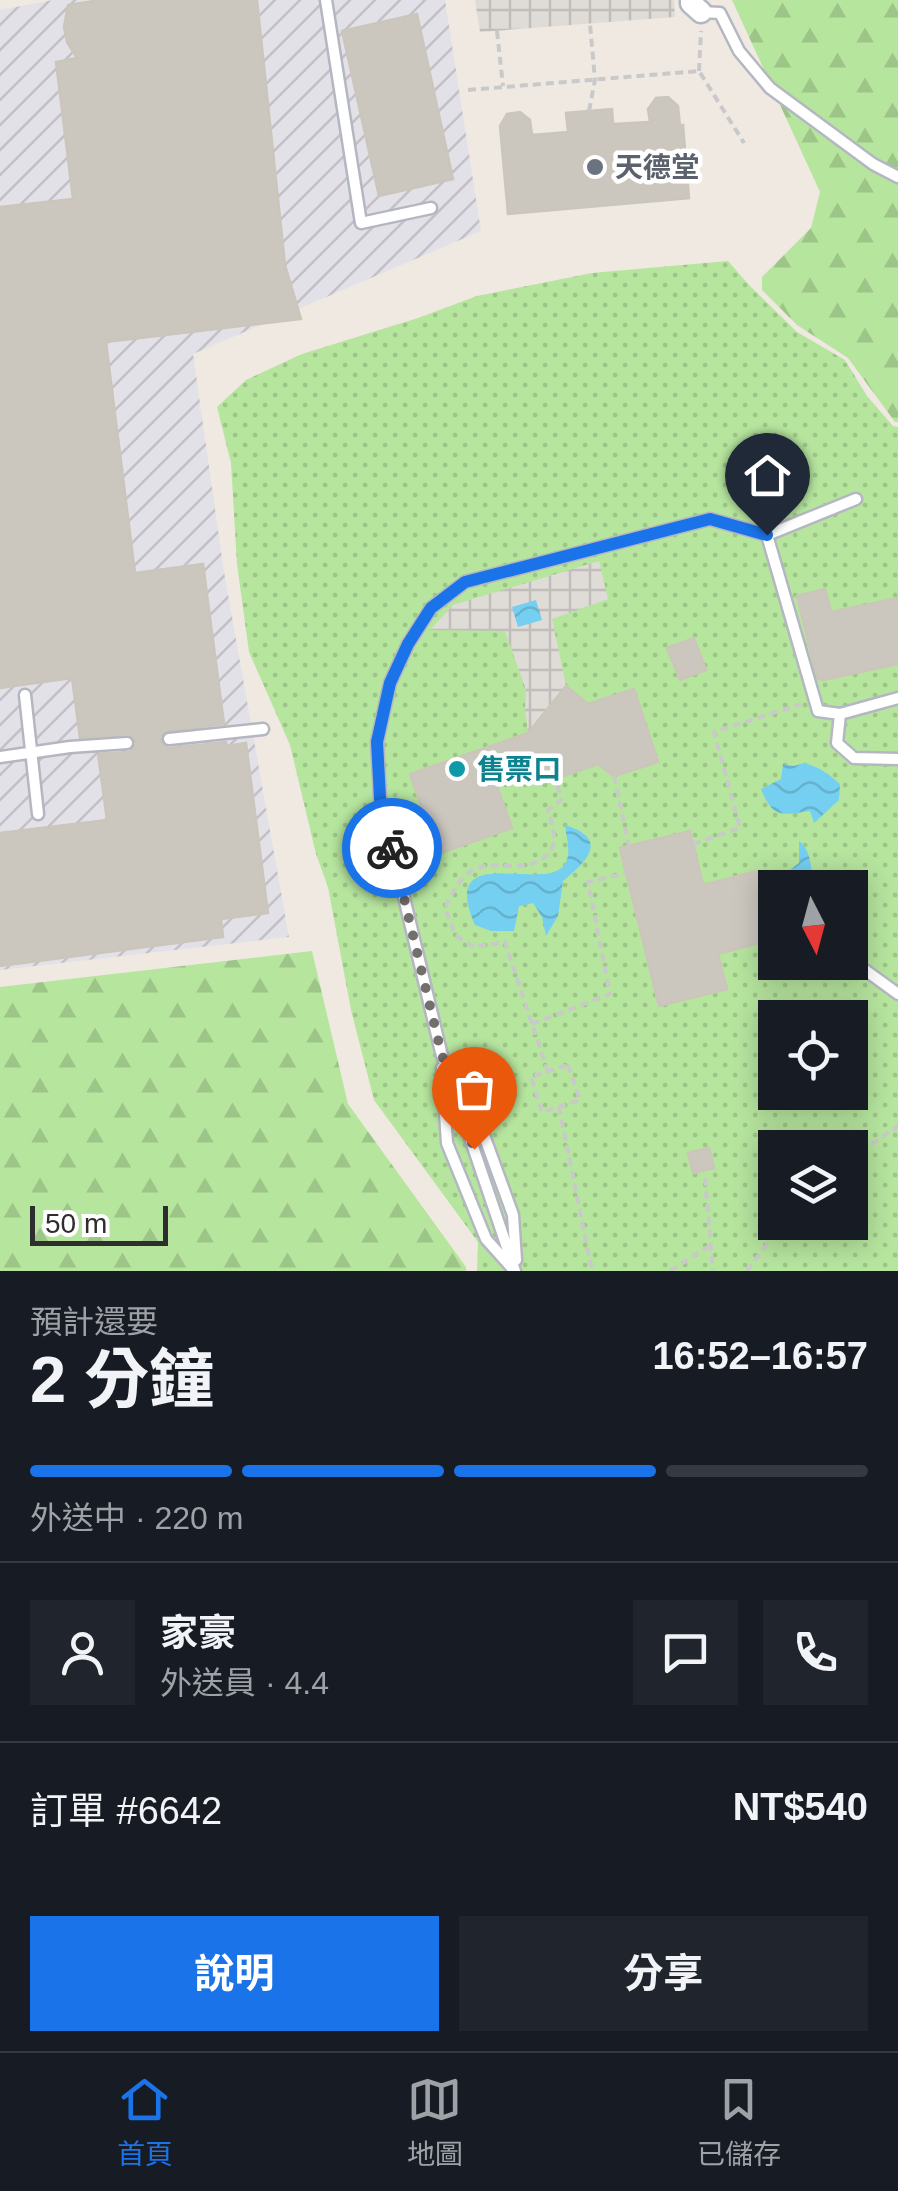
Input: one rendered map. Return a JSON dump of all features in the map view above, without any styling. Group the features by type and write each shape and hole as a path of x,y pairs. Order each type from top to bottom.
{"lane":[{"path":"326,0 360,223 431,208"},
{"path":"696,6 720,13 739,51 770,88 873,164 898,176"},
{"path":"515,1271 441,1052 380,798 377,742 390,683 431,608 465,582 710,519 767,535 856,499"},
{"path":"767,535 818,710 840,714 898,698"},
{"path":"25,695 38,814"},
{"path":"840,714 837,743 854,758 898,759"},
{"path":"168,739 263,730"},
{"path":"0,757 127,743"},
{"path":"868,972 898,994"},
{"path":"441,1052 447,1143 486,1239 515,1271"}],"path":[{"path":"696,6 700,71 744,142"},
{"path":"589,111 595,80 590,24"},
{"path":"497,31 503,87"},
{"path":"468,90 700,71"},
{"path":"693,844 740,828 714,732 815,700"},
{"path":"614,776 629,846"},
{"path":"548,1072 505,942 474,948 455,935 445,908 457,885 474,869 530,866 548,856 556,838 548,810 561,800 556,779"},
{"path":"532,1024 610,994 588,882 626,873"},
{"path":"568,1065 580,1100 542,1112 530,1078 548,1072 568,1065"},
{"path":"559,1107 592,1271"},
{"path":"868,1147 898,1126"},
{"path":"705,1178 713,1271"},
{"path":"747,1271 770,1240"},
{"path":"670,1271 710,1245"}],"shaded area":[{"path":"53,0 445,0 481,231 193,354 224,572 289,937 0,970 0,10"},
{"path":"475,0 674,0 675,17 480,32"},
{"path":"599,561 608,599 552,619 566,686 528,733 526,690 505,631 430,630 453,605"}],"green space":[{"path":"732,0 898,0 898,422 848,358 797,325 762,290 762,277 811,228 820,192"},
{"path":"728,261 797,332 845,360 867,396 898,427 898,1271 477,1271 478,1242 374,1100 351,1010 328,887 316,854 290,745 249,652 237,564 231,463 217,407 246,380 302,354 477,296 592,273"},
{"path":"312,951 348,1104 466,1271 0,1271 0,987"}],"water":[{"path":"536,600 542,620 518,627 512,607"},
{"path":"804,763 824,771 840,784 839,800 814,823 810,811 785,814 774,810 761,789 781,779 783,764"},
{"path":"565,825 587,837 590,851 563,881 558,916 546,936 542,917 533,903 519,906 514,931 491,931 475,925 467,899 470,883 482,876 554,872 567,859"},
{"path":"799,841 808,853 811,870 790,870 799,863"}],"building":[{"path":"100,0 257,0 285,265 301,319 106,342 135,573 203,564 224,724 167,731 161,741 169,748 246,743 268,913 221,919 223,937 0,966 0,833 107,820 98,754 129,752 136,743 127,734 80,738 72,678 0,688 0,207 73,199 56,62 77,58 67,42 64,27 68,5"},
{"path":"417,14 453,179 379,196 342,31"},
{"name":"天德堂","path":"668,97 678,106 680,126 683,125 689,198 508,214 500,126 507,114 520,112 530,120 532,135 568,132 566,113 612,109 613,124 650,122 648,109 656,98"},
{"path":"825,589 831,612 898,598 898,664 817,678 797,596"},
{"path":"694,638 706,670 680,680 667,648"},
{"name":"售票口","path":"566,686 588,704 634,689 658,762 614,776 598,764 541,784 530,750 489,764 512,828 438,854 410,774 528,733"},
{"path":"690,831 703,885 757,871 758,943 718,954 727,989 659,1006 620,848"},
{"path":"709,1148 714,1168 693,1173 688,1153"}],"way so far":[{"path":"392,848 441,1052 474,1149"}],"place":[{"name":"天德堂","path":"595,167"},
{"name":"售票口","path":"457,769"}],"route":[{"path":"392,848 380,798 377,742 390,683 431,608 465,582 710,519 767,535"}]}
